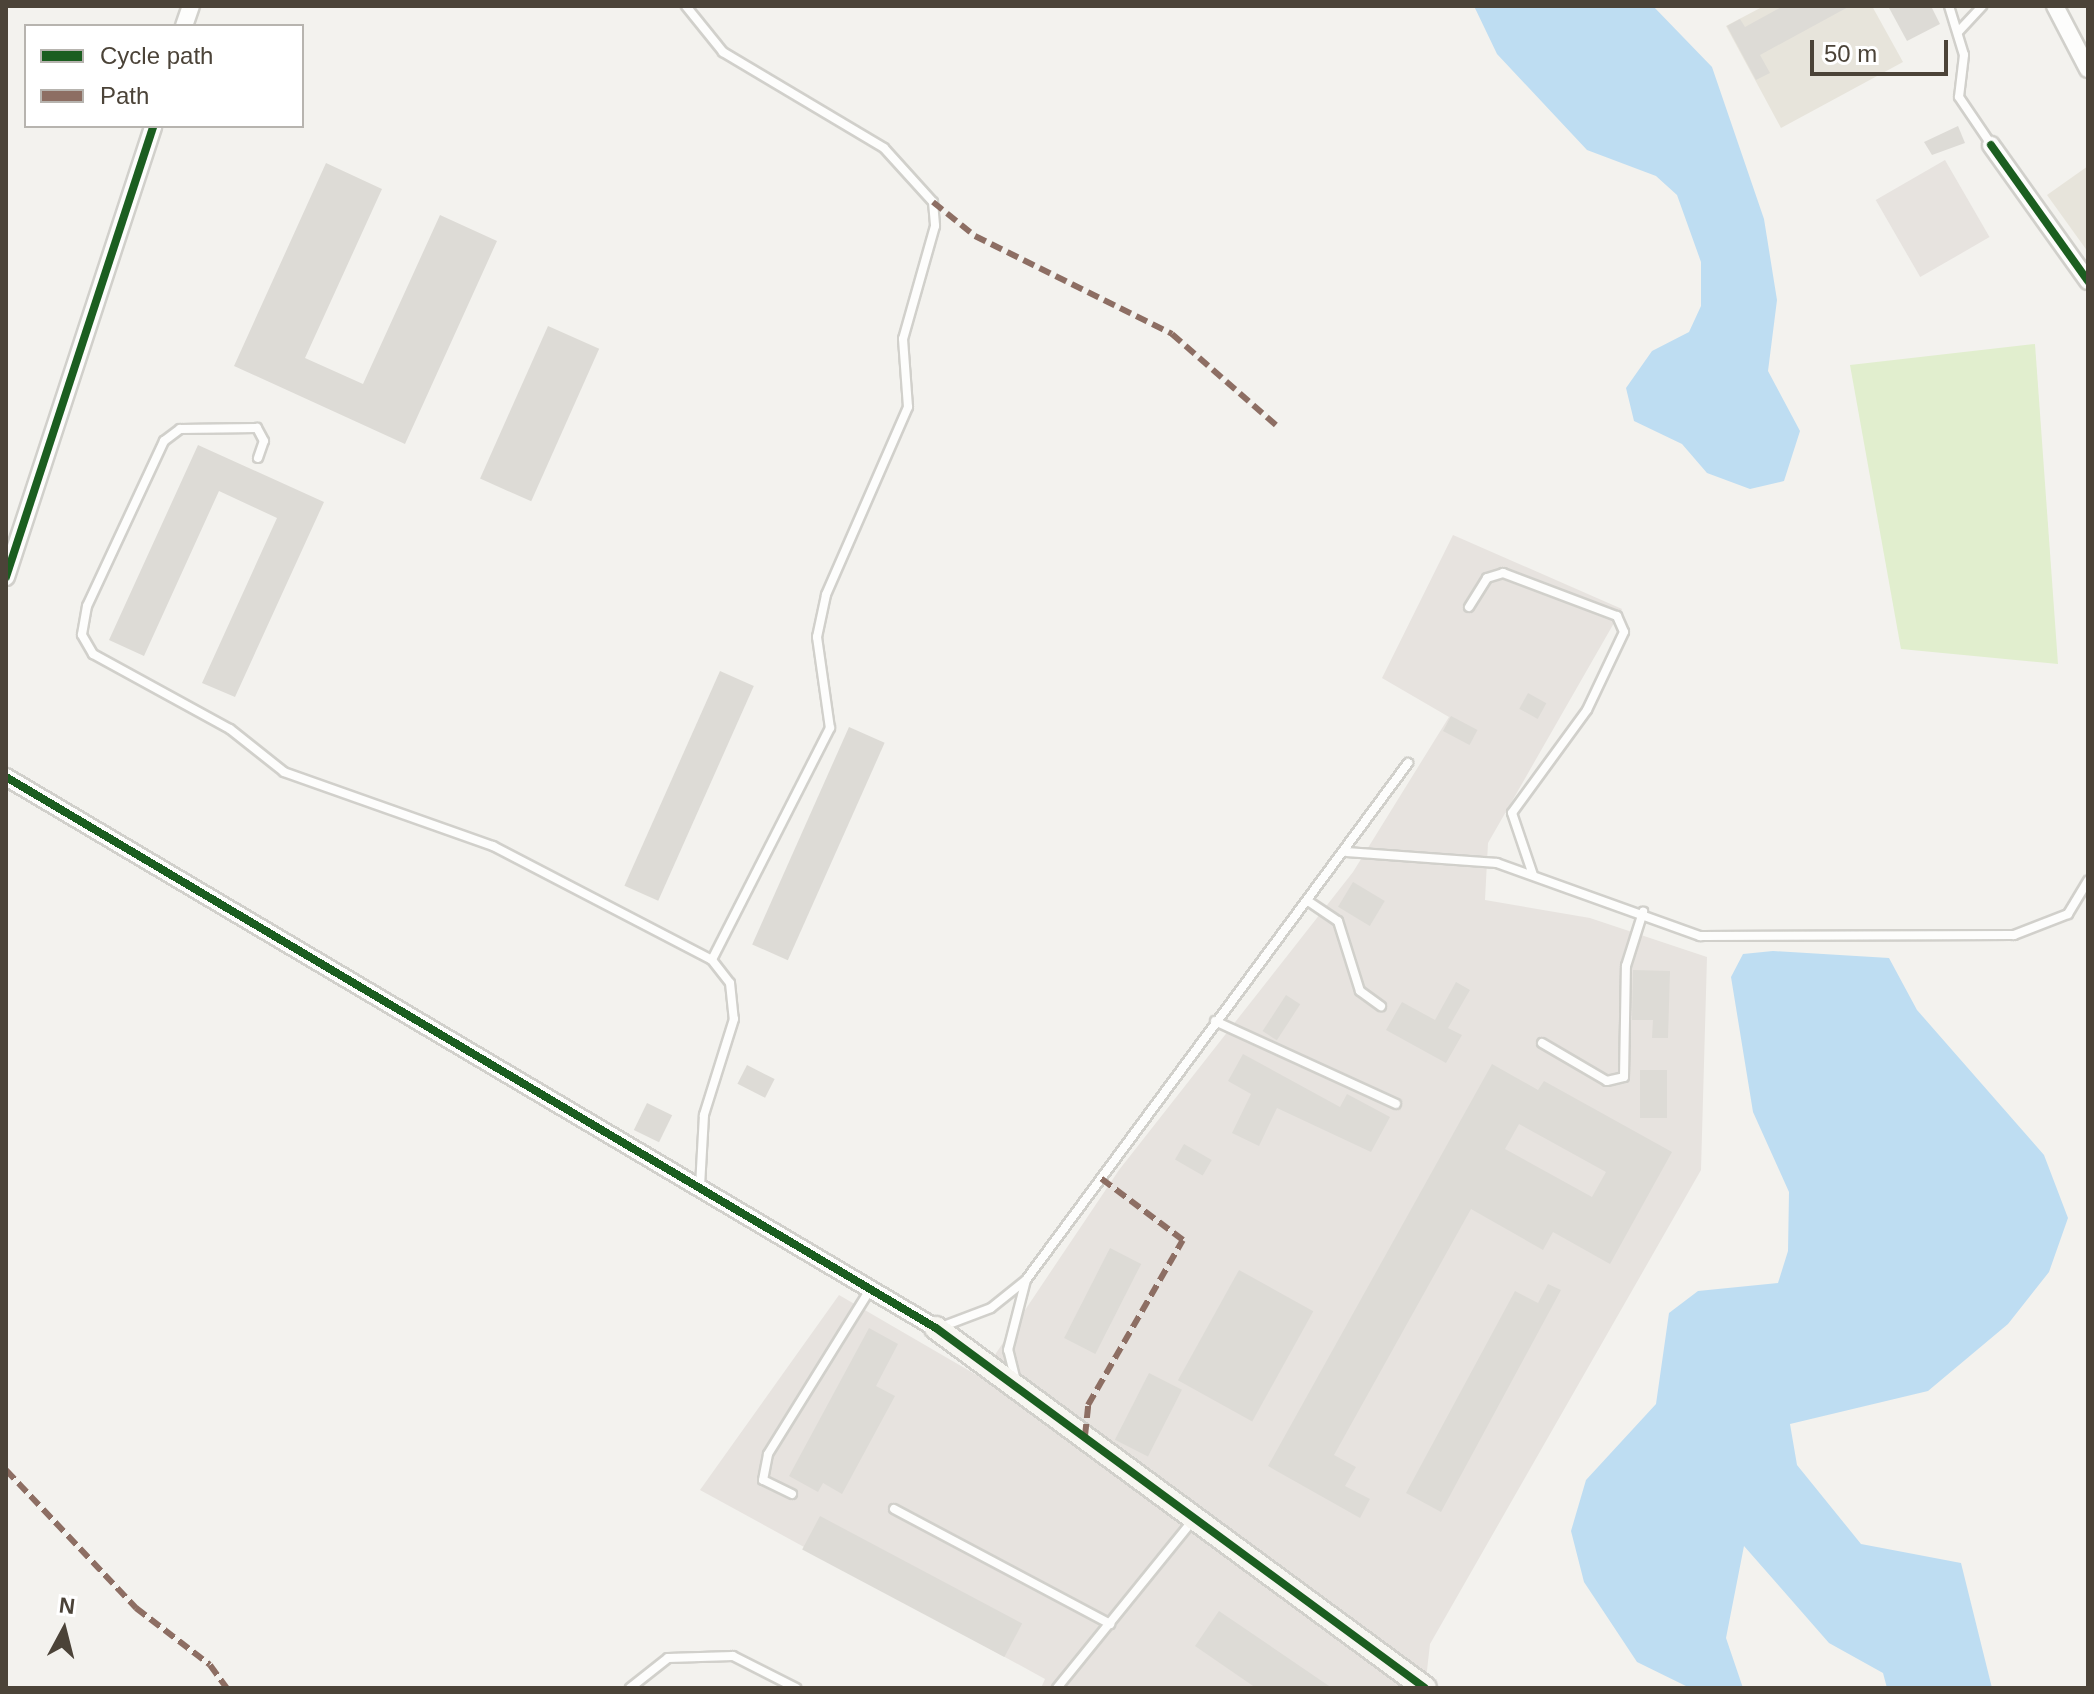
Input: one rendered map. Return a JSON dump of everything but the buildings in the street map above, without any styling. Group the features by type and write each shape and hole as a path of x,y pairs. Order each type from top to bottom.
{"street":[{"path":"2055,6 2088,69"},
{"path":"6,577 152,128"},
{"path":"1991,145 2088,281"},
{"path":"6,777 868,1293 936,1328 1196,1514 1425,1688"}],"lane":[{"path":"686,6 723,52 884,148 933,202 935,226 903,339 908,407 826,595 817,637 830,728 712,960"},
{"path":"1949,6 1959,31 1959,97 1991,145"},
{"path":"1959,31 1982,6"},
{"path":"258,458 264,441 257,428 180,429 164,441 87,606 82,635 93,654 230,729 284,772 493,846 712,960 730,983 734,1019 704,1115 700,1192"},
{"path":"1469,607 1487,578 1503,573 1617,616 1624,632 1587,710 1512,813 1533,875"},
{"path":"936,1328 991,1308 1026,1280 1215,1021 1347,852 1408,763"},
{"path":"1347,852 1484,862 1643,912 1700,936 1970,938 2047,926 2068,914 2088,881"},
{"path":"1308,901 1338,921 1360,991 1381,1006"},
{"path":"1542,1043 1607,1081 1624,1077 1626,966 1643,912"},
{"path":"1215,1021 1396,1104"},
{"path":"1017,1386 1008,1350 1026,1280"},
{"path":"792,1494 763,1480 768,1454 868,1293"},
{"path":"894,1509 1110,1624"},
{"path":"1057,1688 1196,1514"},
{"path":"630,1688 668,1658 733,1656 796,1688"}],"shaded area":[{"path":"1764,6 1872,6 1903,62 1781,128 1726,26"},
{"path":"1945,160 1990,237 1920,277 1876,200"},
{"path":"2088,166 2088,252 2047,195"},
{"path":"1453,535 1622,609 1488,843 1485,900 1590,918 1707,957 1701,1170 1430,1644 1425,1688 1041,1688 1045,1679 700,1490 839,1295 980,1377 1119,1170 1353,872 1449,717 1382,678"}],"green space":[{"path":"2035,344 2058,664 1901,649 1850,365"}],"water":[{"path":"1474,6 1653,6 1712,67 1764,219 1777,300 1768,371 1800,431 1784,481 1750,489 1707,473 1682,444 1634,421 1626,388 1652,351 1689,332 1701,306 1701,262 1677,195 1656,176 1587,150 1497,54"},
{"path":"1773,951 1889,958 1917,1010 2044,1155 2068,1218 2049,1272 2008,1324 1928,1391 1790,1424 1797,1465 1861,1544 1961,1563 1992,1688 1887,1688 1883,1673 1829,1643 1744,1546 1726,1638 1743,1688 1690,1688 1637,1662 1584,1582 1571,1531 1586,1480 1656,1404 1669,1313 1698,1291 1778,1283 1788,1251 1789,1192 1753,1112 1731,977 1743,954"}],"marked path":[{"path":"933,202 975,236 1172,334 1277,426"},
{"path":"1085,1436 1088,1405 1183,1240 1099,1177"},
{"path":"6,1470 136,1608 210,1665 227,1688"}],"cycle path":[{"path":"6,577 152,128"},
{"path":"1991,145 2088,281"},
{"path":"6,777 936,1328 1425,1688"}]}
